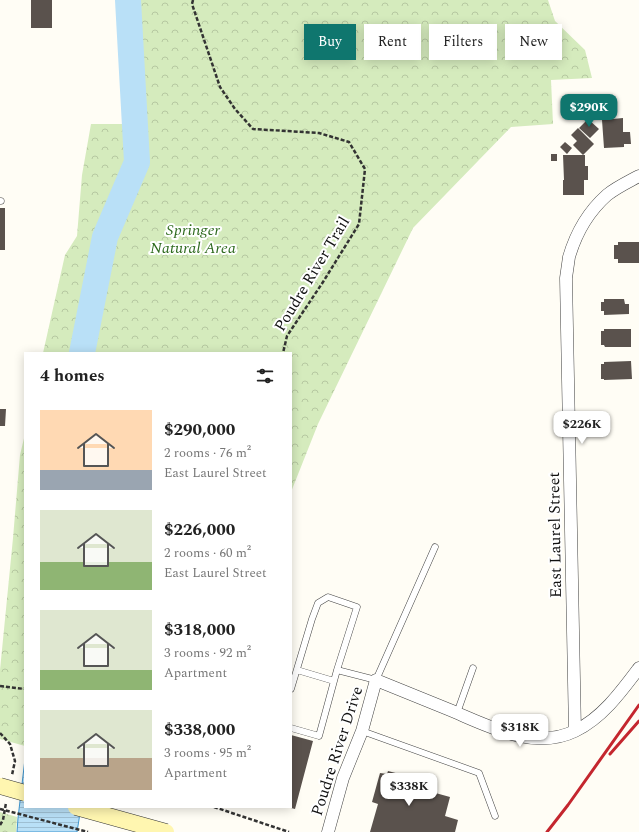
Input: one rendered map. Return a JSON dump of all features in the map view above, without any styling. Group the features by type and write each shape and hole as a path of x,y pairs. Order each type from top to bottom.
{"main road":[{"path":"0,786 24,793"},
{"path":"80,808 166,832"}],"street":[{"name":"East Laurel Street","path":"575,731 566,278 569,258 575,239 591,213 607,195 639,176"},
{"path":"376,680 506,733 532,738 548,739 566,735 575,731 601,714 639,668"},
{"name":"Poudre River Drive","path":"328,832 343,778 362,731 376,680"}],"lane":[{"path":"337,670 376,680 435,547"},
{"path":"292,686 318,603 328,597 357,607 337,670 319,736 292,728"},
{"path":"457,713 473,668"},
{"path":"297,670 334,681"},
{"path":"362,731 479,773 495,816"}],"path":[{"name":"Poudre River Trail","path":"193,0 192,4 220,87 235,109 253,129 319,133 349,142 365,169 359,224 287,336 283,352"},
{"path":"1,686 24,689"},
{"path":"217,808 289,832"},
{"path":"0,809 88,832"}],"green space":[{"name":"Springer Natural Area","path":"128,0 548,0 555,21 558,24 505,24 505,60 562,60 562,28 585,50 592,78 551,80 553,124 511,127 413,228 318,424 292,489 292,352 43,352 65,255 77,236 82,175 91,124 135,124"},
{"path":"24,438 24,746 0,739 0,670 20,455"},
{"path":"0,812 17,817 16,832 0,832"}],"water":[{"path":"24,767 24,808 81,808 77,832 17,832"}],"building":[{"path":"31,0 52,0 52,28 31,28"},
{"path":"623,118 623,132 630,132 631,144 624,144 624,147 604,148 602,120"},
{"path":"588,119 599,129 590,138 579,128"},
{"path":"578,128 594,144 583,155 573,145 577,141 571,135"},
{"path":"565,142 572,148 567,154 560,147"},
{"path":"551,154 557,154 557,161 551,161"},
{"path":"563,155 585,155 585,166 588,166 588,180 584,180 584,195 563,195"},
{"path":"0,208 5,208 5,250 0,250"},
{"path":"618,242 639,242 639,263 618,263 618,259 614,259 614,245 618,245"},
{"path":"604,299 624,299 625,304 629,304 629,314 604,315 604,311 601,311 601,302 604,302"},
{"path":"604,329 631,329 631,347 605,347 604,345 601,345 601,331 604,331"},
{"path":"631,361 632,379 601,379 601,364 604,364 604,362"},
{"path":"0,409 6,409 5,426 0,426"},
{"path":"591,415 597,415 597,422 591,422"},
{"path":"292,735 313,741 295,809 291,808"},
{"path":"388,771 403,775 402,779 423,784 421,789 450,797 445,816 458,820 455,832 370,832 378,804 372,802 380,773 387,774"}],"waterway":[{"path":"82,352 105,237 137,162 128,0"}],"railway":[{"path":"547,832 639,705"},
{"path":"610,754 639,721"}]}
